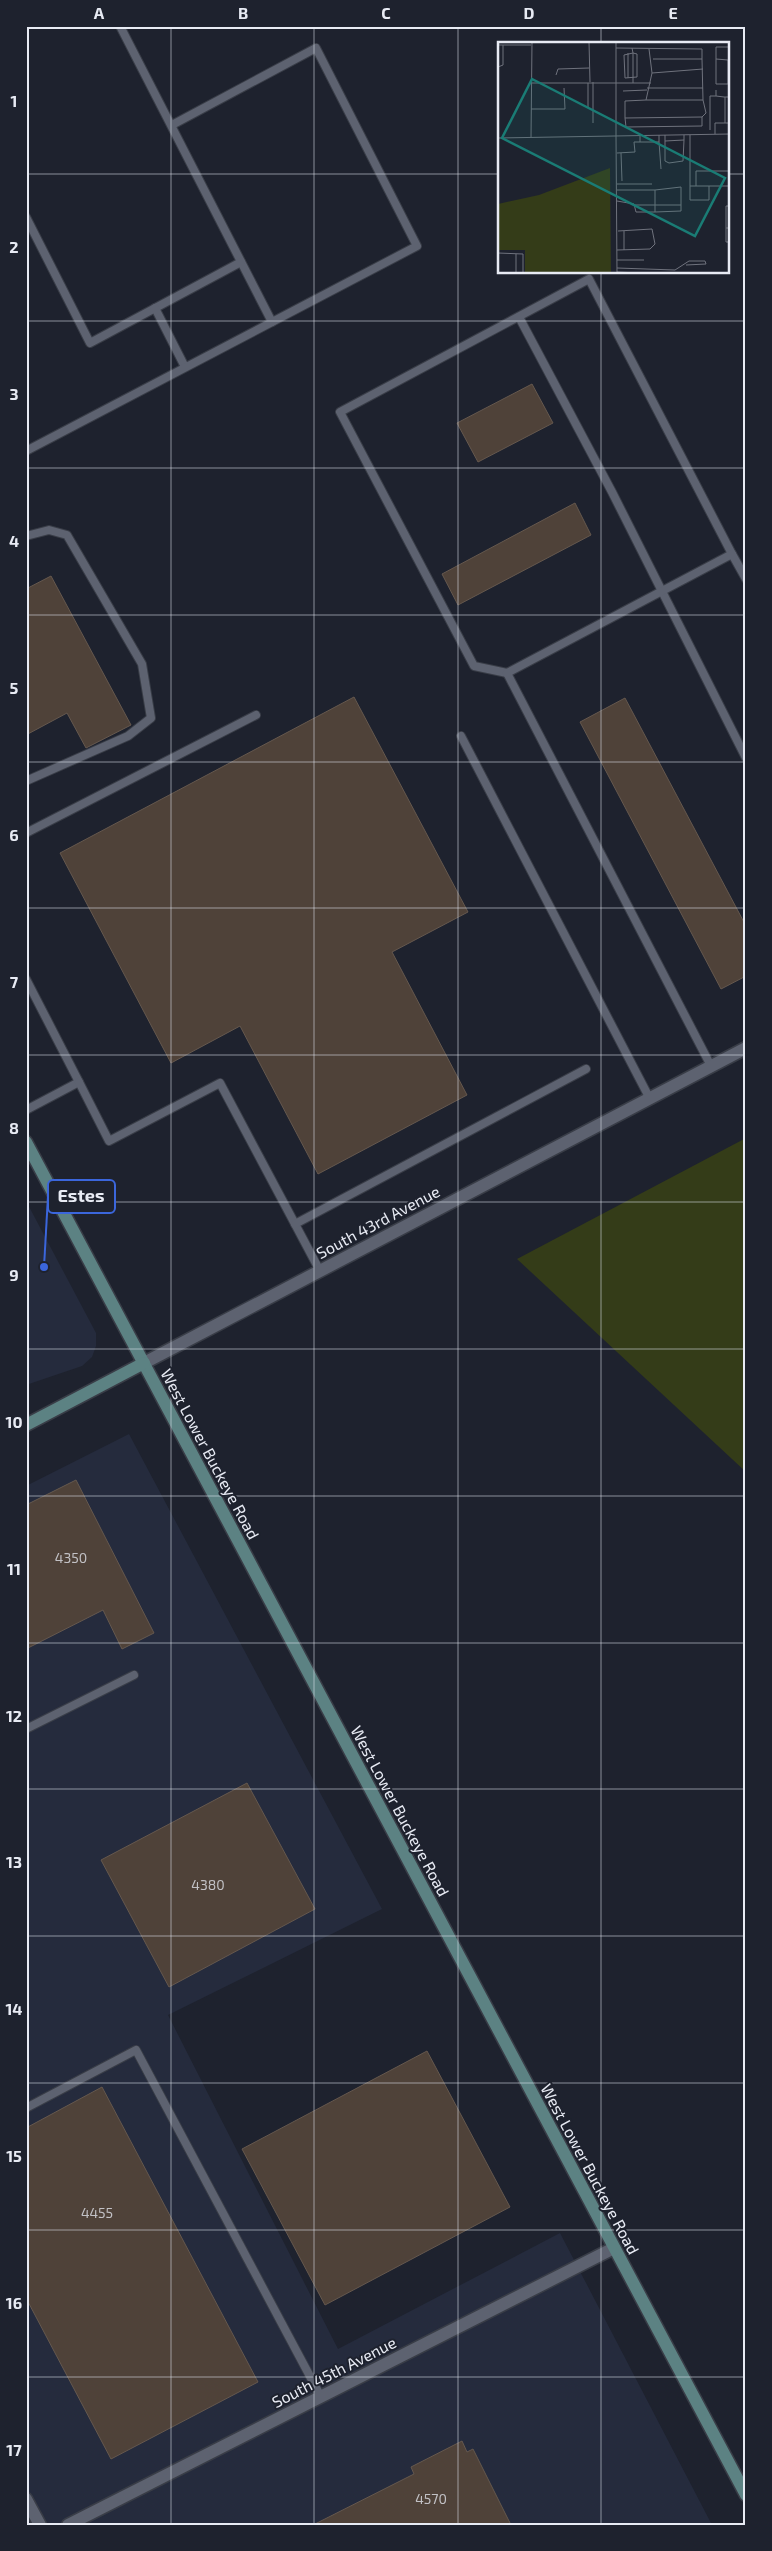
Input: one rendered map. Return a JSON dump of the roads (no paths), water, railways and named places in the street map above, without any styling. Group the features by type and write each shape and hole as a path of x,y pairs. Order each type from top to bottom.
{"main road":[{"name":"West Lower Buckeye Road","path":"26,1142 746,2495"},
{"name":"South 43rd Avenue","path":"26,1425 144,1363"}],"street":[{"name":"South 43rd Avenue","path":"144,1363 746,1048"},
{"name":"South 45th Avenue","path":"68,2525 614,2248"},
{"path":"26,2498 40,2525"}],"lane":[{"path":"120,26 272,322"},
{"path":"26,451 417,246 316,48 172,125"},
{"path":"26,217 90,343 241,262"},
{"path":"732,554 507,673 474,666 340,412 589,279 746,579"},
{"path":"155,308 185,367"},
{"path":"520,317 612,492 746,758"},
{"path":"26,536 48,530 67,535 142,664 151,718 128,736 26,781"},
{"path":"507,673 711,1066"},
{"path":"26,833 256,716"},
{"path":"461,736 650,1099"},
{"path":"26,979 109,1141 220,1083 320,1271"},
{"path":"295,1224 586,1069"},
{"path":"26,1110 79,1082"},
{"path":"26,1729 134,1675"},
{"path":"26,2108 136,2050 321,2397"}],"place":[{"name":"Estes","path":"44,1267"}]}
